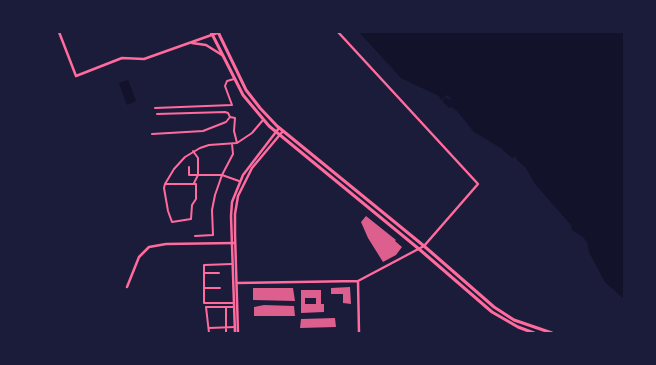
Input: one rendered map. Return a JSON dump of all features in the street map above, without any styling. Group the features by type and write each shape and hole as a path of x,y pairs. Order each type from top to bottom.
{"main road":[{"path":"219,32 246,90 260,108 279,128 424,246 501,312 521,323 552,333"},
{"path":"212,34 243,95 263,120 279,135 419,249 496,315 518,327 534,333"}],"street":[{"path":"59,32 76,76 122,58 144,59 219,32"},
{"path":"236,283 358,281 424,246 478,184 338,32"},
{"path":"190,43 206,46 223,55"},
{"path":"155,108 232,105 225,86 227,81 234,78"},
{"path":"157,114 228,113 230,117 235,118 234,131 237,143"},
{"path":"152,134 203,131 226,122 230,117"},
{"path":"165,184 196,184 196,199 192,205 192,219 172,222 165,196 165,184 177,165 193,151 209,145 237,143 252,133 263,120"},
{"path":"238,333 231,210 239,181 251,162 279,128"},
{"path":"235,333 232,264 236,209 243,183 256,162 283,131"},
{"path":"195,236 213,236 213,205 222,175 233,154 232,144"},
{"path":"192,184 198,175 198,158 193,151"},
{"path":"189,167 189,175 222,175 239,181"},
{"path":"126,287 139,257 150,247 166,244 234,243"},
{"path":"232,264 204,265 204,303 234,305"},
{"path":"204,274 219,273"},
{"path":"358,281 359,333"},
{"path":"204,288 220,288"},
{"path":"209,333 206,307 226,307 234,305"},
{"path":"226,307 226,333"},
{"path":"209,328 234,327"}],"shaded area":[{"path":"359,32 624,32 624,299 605,282 589,252 584,238 572,230 571,225 535,184 526,168 517,160 516,156 512,158 501,148 474,132 457,111 452,107 449,108 442,101 446,97 450,100 451,99 447,95 441,100 439,96 401,78"},
{"path":"128,80 136,101 127,105 119,83"}],"building":[{"path":"366,216 396,240 395,241 402,247 396,255 383,262 368,238 361,222"},
{"path":"350,287 351,304 343,303 343,294 331,294 331,288"},
{"path":"253,288 293,288 295,301 253,300"},
{"path":"301,290 321,290 321,304 324,304 324,312 301,313","holes":["305,298 316,298 316,304 305,304"]},
{"path":"264,305 294,306 295,316 254,316 254,307"},
{"path":"335,318 336,327 300,328 301,319"}]}
